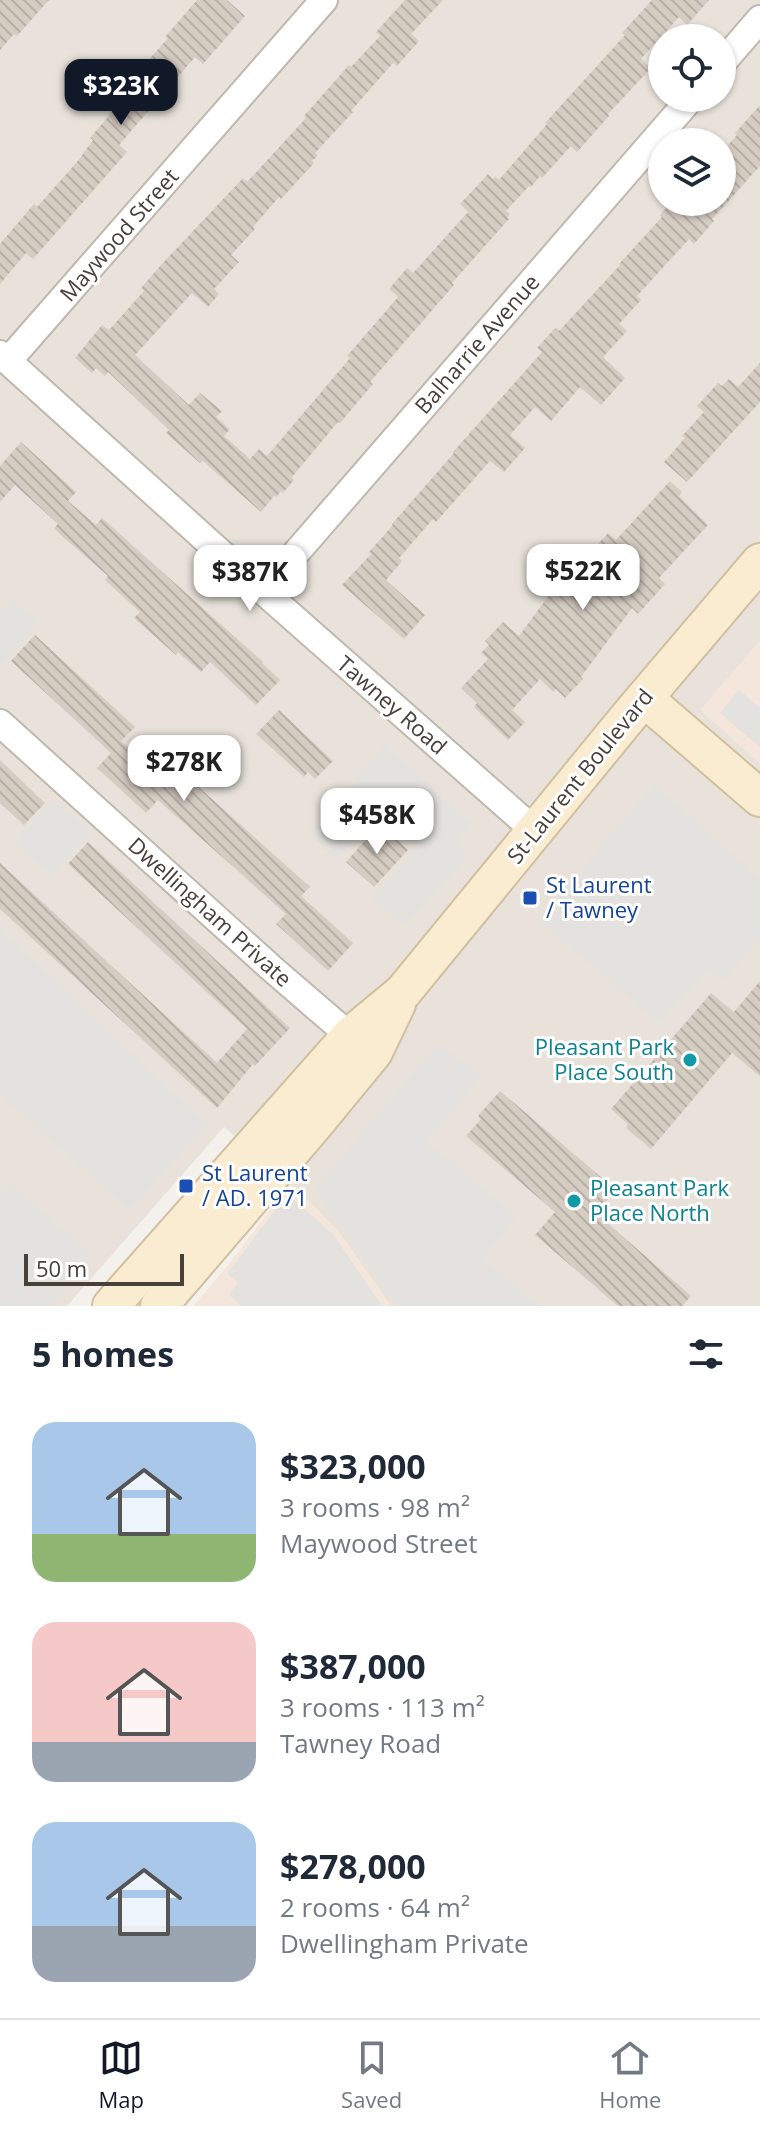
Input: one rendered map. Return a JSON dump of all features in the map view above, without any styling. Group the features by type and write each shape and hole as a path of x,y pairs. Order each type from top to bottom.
{"street":[{"name":"Maywood Street","path":"4,357 324,0"},
{"path":"736,47 760,19"},
{"name":"Balharrie Avenue","path":"263,591 679,112"},
{"name":"Tawney Road","path":"4,357 535,831"},
{"name":"St-Laurent Boulevard","path":"111,1306 350,1036 403,992 760,562"},
{"path":"644,698 760,798"},
{"name":"Dwellingham Private","path":"0,723 350,1036"},
{"name":"St-Laurent Boulevard","path":"166,1298 374,1052 403,992"},
{"path":"144,1268 166,1298"}],"shaded area":[{"path":"0,0 760,0 760,1306 391,1306 338,1231 291,1183 224,1127 67,1306 0,1306"},
{"path":"11,599 38,622 0,666 0,612"},
{"path":"760,640 760,764 700,710"},
{"path":"739,690 760,708 760,747 720,713"},
{"path":"385,745 470,824 456,840 468,857 404,926 372,899 419,846 380,814 335,860 310,832"},
{"path":"654,786 760,879 760,939 725,980 710,968 658,1022 538,919"},
{"path":"53,799 90,831 52,875 15,843"},
{"path":"0,929 207,1125 129,1209 0,1095"},
{"path":"439,1043 481,1076 426,1141 517,1218 481,1258 538,1306 397,1306 314,1189"},
{"path":"291,1183 338,1231 391,1306 193,1306"},
{"path":"10,1185 92,1256 49,1306 0,1306 0,1195"},
{"path":"287,1194 333,1234 382,1306 242,1306 229,1295 238,1282 227,1274"}],"building":[{"path":"0,0 49,0 0,50"},
{"path":"197,0 227,0 245,16 203,64 195,57 119,145 127,152 33,259 26,253 0,284 0,244 34,204 37,207 77,162 93,140 90,138 135,85 130,81"},
{"path":"405,0 443,0 411,34 419,41 397,66 393,63 315,153 318,155 312,161 314,163 281,199 279,197 231,255 239,262 214,289 219,294 208,307 192,293 135,355 189,405 200,393 222,411 216,417 230,429 224,436 250,459 259,449 267,456 398,297 389,289 407,268 413,273 468,212 460,204 488,174 499,180 652,0 709,0 688,24 679,17 673,24 648,24 648,51 641,59 648,65 648,71 577,152 571,146 506,211 510,214 509,219 370,382 373,384 292,477 294,480 283,493 281,491 274,496 261,512 166,433 169,430 108,372 105,376 96,368 92,373 75,358 102,325 109,330 144,291 141,288 161,265 243,178 247,182 306,118 304,116 349,65 351,67 380,36 376,32"},
{"path":"760,105 760,166 736,192 737,135 736,132"},
{"path":"715,216 694,244 689,239 637,296 641,300 619,324 627,331 603,357 625,378 601,405 580,387 551,421 535,407 510,435 525,448 504,472 490,461 399,558 402,561 386,580 425,615 404,639 342,585 371,554 369,552 453,452 542,352 537,348 555,328 559,331 662,217"},
{"path":"760,363 760,402 687,482 664,462 704,412 697,406 718,383 722,386 729,379 738,387"},
{"path":"21,442 76,492 68,501 96,525 102,518 280,680 256,705 210,662 201,672 178,652 176,655 134,618 140,612 105,580 108,576 62,536 54,528 58,524 15,485 0,502 0,466"},
{"path":"670,481 682,492 679,496 708,525 659,578 665,584 638,614 632,608 581,677 583,679 565,698 556,689 553,692 540,679 512,710 525,722 508,740 474,707 477,703 461,688 488,659 481,653 489,645 485,641 503,622 519,636 558,583 561,585 608,533 616,540"},
{"path":"35,635 135,727 121,741 170,787 183,773 310,887 301,896 353,943 328,971 276,924 286,914 158,800 146,813 97,768 111,753 11,661"},
{"path":"279,710 333,761 315,779 308,772 304,777 256,734"},
{"path":"0,760 45,803 24,825 0,803"},
{"path":"380,824 408,850 374,887 346,862"},
{"path":"88,842 290,1028 255,1066 253,1064 217,1108 0,909 0,863 217,1063 247,1029 68,864"},
{"name":"Pleasant Park Place South","path":"760,981 760,1076 732,1053 651,1149 626,1128 628,1124 611,1109 711,993 734,1012"},
{"name":"Pleasant Park Place North","path":"500,1091 616,1190 596,1213 691,1296 682,1306 618,1306 535,1235 555,1212 466,1136 481,1119 478,1116"}],"place":[{"name":"St Laurent / Tawney","path":"530,898"},
{"name":"Pleasant Park Place South","path":"690,1060"},
{"name":"St Laurent / AD. 1971","path":"186,1186"},
{"name":"Pleasant Park Place North","path":"574,1201"}]}
